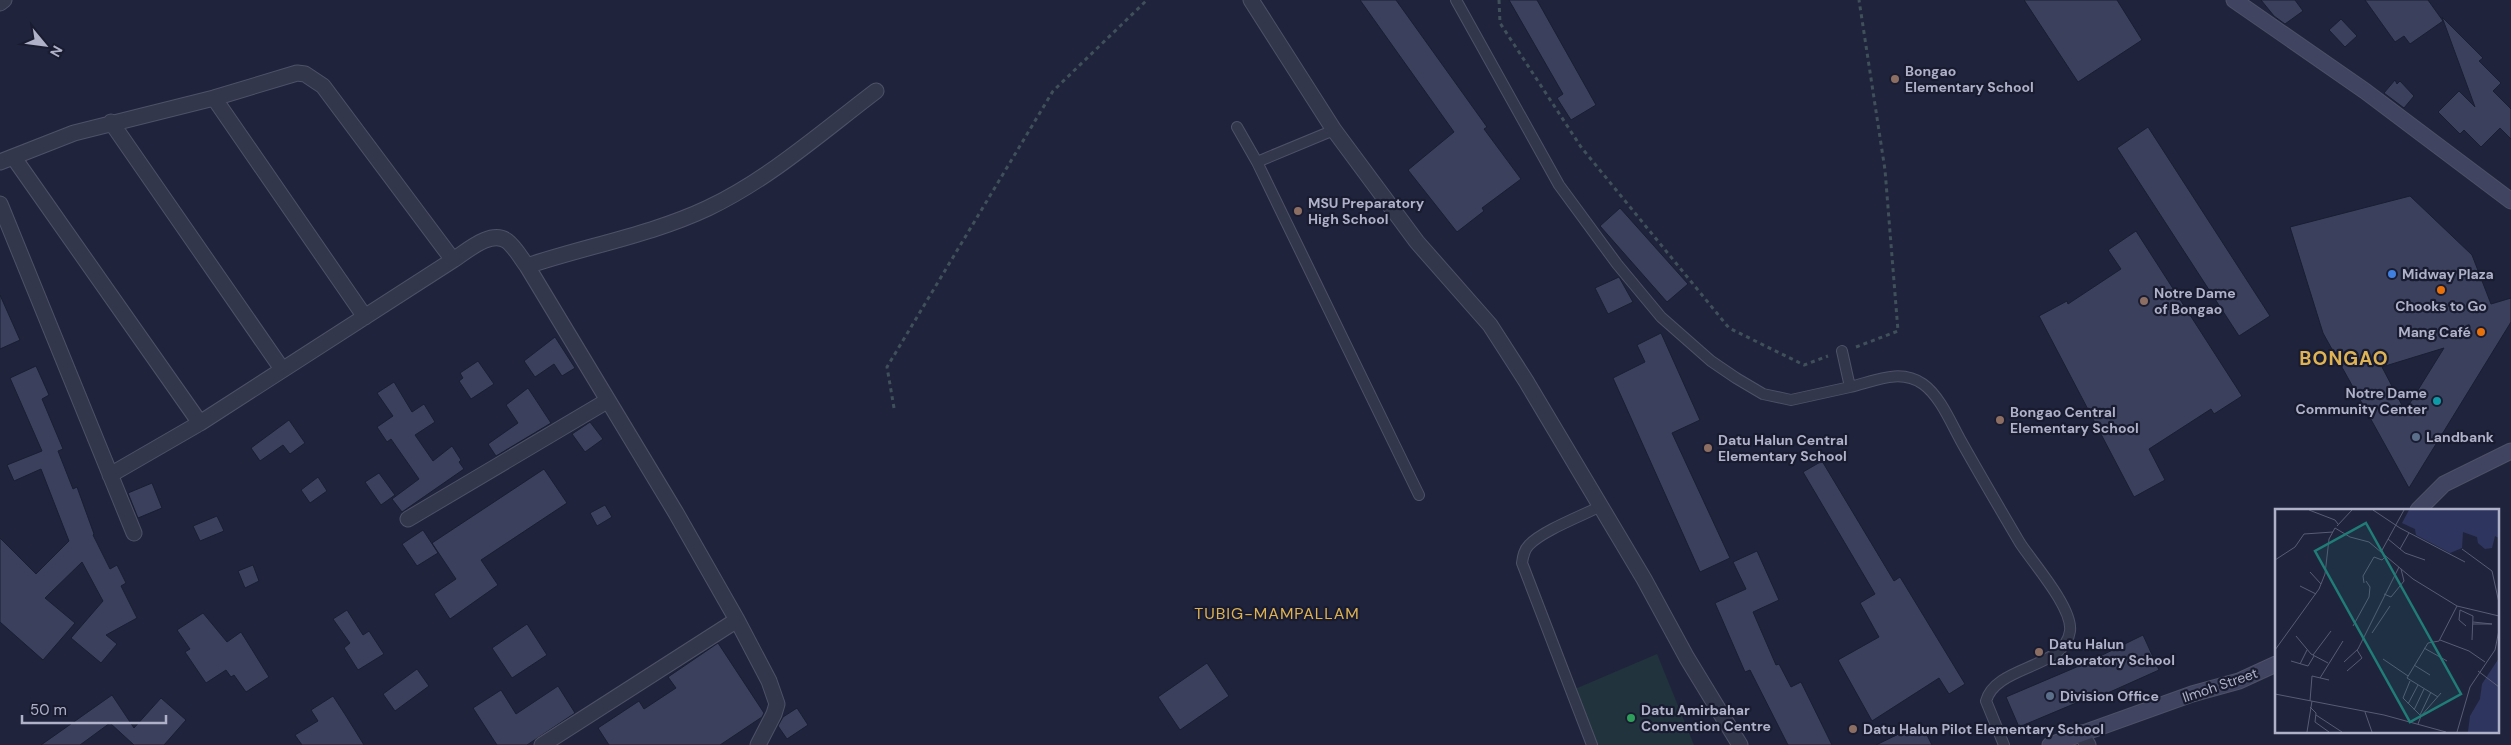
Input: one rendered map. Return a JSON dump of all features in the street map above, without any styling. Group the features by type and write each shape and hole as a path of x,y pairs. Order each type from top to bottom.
{"street":[{"path":"0,3 4,0"},
{"path":"1251,0 1334,130 1417,242 1490,326 1565,444 1599,507 1644,579 1686,658 1740,745"},
{"path":"2234,0 2365,91 2511,201"},
{"path":"200,423 7,160 47,143 111,122 214,98 297,73 306,74 323,86 453,260"},
{"path":"527,266 667,225 708,209 743,190 876,91"},
{"path":"214,98 365,317"},
{"path":"111,122 282,368"},
{"path":"0,204 134,533"},
{"path":"110,475 200,423 282,368 488,239 498,238 506,240 527,266 607,402 662,489 738,620 776,696 777,704 774,714 758,745"},
{"path":"408,519 607,402"},
{"path":"2419,509 2444,484 2511,451"},
{"path":"542,745 738,620"},
{"name":"Ilmoh Street","path":"2050,745 2085,739 2192,694 2239,681 2275,664"}],"lane":[{"path":"1456,0 1560,185 1617,264 1661,317 1711,360 1763,394 1790,400 1902,375 1925,385 1940,405 2001,511 2031,560 2060,600 2070,619 2070,632 2062,647 2046,660 2000,682 1988,695 1986,701 2004,745"},
{"path":"1237,127 1257,162 1419,495"},
{"path":"1257,162 1334,130"},
{"path":"1842,352 1850,387"},
{"path":"1592,745 1522,563 1528,545 1540,536 1599,507"}],"path":[{"path":"894,408 887,367 1053,91 1147,0"},
{"path":"1499,0 1500,23 1581,147 1729,328 1804,365 1898,332 1885,170 1859,0"}],"shaded area":[{"name":"Datu Amirbahar Convention Centre","path":"1657,654 1694,745 1590,745 1568,692"}],"building":[{"path":"1360,0 1396,0 1487,127 1484,129 1521,179 1482,208 1484,211 1457,232 1408,170 1454,132"},
{"path":"1509,0 1537,0 1596,105 1571,120 1557,98 1563,94"},
{"path":"2024,0 2117,0 2142,40 2078,82"},
{"path":"2261,0 2295,0 2303,11 2285,24 2274,16"},
{"path":"2365,0 2428,0 2443,21 2410,44 2404,36 2395,42"},
{"path":"2442,17 2483,58 2479,61 2501,83 2493,91 2511,109 2511,139 2500,128 2481,147 2464,130 2460,134 2438,112 2459,91 2475,107"},
{"path":"2341,19 2357,36 2345,47 2329,30"},
{"path":"2395,80 2397,84 2400,81 2414,96 2404,108 2384,93"},
{"path":"2148,127 2270,316 2239,336 2117,148"},
{"path":"2410,196 2472,255 2491,304 2511,298 2511,322 2409,488 2323,333 2290,227","holes":["2444,348 2405,411 2382,367"]},
{"path":"1620,208 1688,284 1667,302 1600,226"},
{"path":"2136,231 2242,396 2214,414 2211,409 2149,449 2165,480 2134,497 2039,316 2067,301 2068,304 2121,269 2108,250"},
{"path":"1619,277 1633,302 1608,314 1595,288"},
{"path":"0,295 20,340 0,349"},
{"path":"1661,333 1700,420 1672,433 1730,558 1700,572 1613,378 1645,362 1637,345"},
{"path":"555,337 575,368 562,376 554,364 535,377 524,361"},
{"path":"478,361 494,384 471,399 459,381 463,378 460,373"},
{"path":"36,366 49,395 42,399 63,449 58,451 73,489 77,487 93,535 110,569 117,565 126,583 121,586 137,618 106,635 117,644 101,663 71,638 103,601 82,562 45,598 75,623 43,660 0,622 0,538 36,574 69,541 41,469 14,481 7,465 42,451 10,378"},
{"path":"394,382 412,412 424,404 435,422 415,435 433,461 452,446 461,460 459,462 464,469 402,512 392,499 419,479 391,439 387,442 377,427 393,416 377,393"},
{"path":"528,388 551,423 496,456 488,444 518,423 506,405"},
{"path":"289,420 305,443 290,454 283,445 260,461 251,448"},
{"path":"590,422 603,439 585,452 572,434"},
{"path":"1822,461 1894,581 1900,577 1965,684 1949,694 1939,678 1872,721 1838,660 1879,637 1860,603 1875,594 1803,472"},
{"path":"544,469 567,503 481,560 498,585 450,619 434,594 456,579 432,543"},
{"path":"379,473 395,495 381,505 365,482"},
{"path":"318,477 327,491 310,503 301,490"},
{"path":"152,483 162,508 138,518 128,493"},
{"path":"605,505 612,517 597,526 590,513"},
{"path":"217,516 224,531 200,541 193,526"},
{"path":"423,530 438,553 417,566 402,544"},
{"path":"1757,551 1779,600 1753,612 1776,665 1779,664 1791,687 1801,682 1832,745 1788,745 1750,670 1745,672 1715,603 1746,589 1733,562"},
{"path":"253,565 259,581 245,588 238,571"},
{"path":"347,610 363,635 369,631 384,654 358,670 344,648 350,643 333,619"},
{"path":"203,613 227,642 241,632 269,677 246,692 234,675 231,677 226,670 206,683 185,652 190,649 177,630"},
{"path":"527,624 547,655 512,678 492,648"},
{"path":"2143,635 2159,670 2101,696 2100,693 2019,727 2006,697 2086,663"},
{"path":"718,643 764,713 762,717 720,745 609,745 598,728 639,701 644,709 676,688 668,677"},
{"path":"1207,663 1229,696 1180,730 1158,697"},
{"path":"417,669 429,686 395,711 383,694"},
{"path":"558,686 575,713 527,745 497,745 473,708 501,690 516,714"},
{"path":"112,695 134,728 161,698 186,720 164,745 134,745 110,723 80,745 41,745"},
{"path":"333,696 364,745 302,745 295,735 318,721 311,710"},
{"path":"797,708 808,725 787,739 778,726 783,717"},
{"path":"1921,723 1932,745 1876,745"}],"place":[{"name":"Bongao Elementary School","path":"1895,79"},
{"name":"MSU Preparatory High School","path":"1298,211"},
{"name":"Midway Plaza","path":"2392,274"},
{"name":"Chooks to Go","path":"2441,290"},
{"name":"Notre Dame of Bongao","path":"2144,301"},
{"name":"Mang Café","path":"2481,332"},
{"name":"Notre Dame Community Center","path":"2437,401"},
{"name":"Bongao Central Elementary School","path":"2000,420"},
{"name":"Landbank","path":"2416,437"},
{"name":"Datu Halun Central Elementary School","path":"1708,448"},
{"name":"Datu Halun Laboratory School","path":"2039,652"},
{"name":"Division Office","path":"2050,696"},
{"name":"Datu Amirbahar Convention Centre","path":"1631,718"},
{"name":"Datu Halun Pilot Elementary School","path":"1853,729"}],"district":[{"name":"BONGAO","path":"2344,358"},
{"name":"TUBIG-MAMPALLAM","path":"1277,613"}]}
